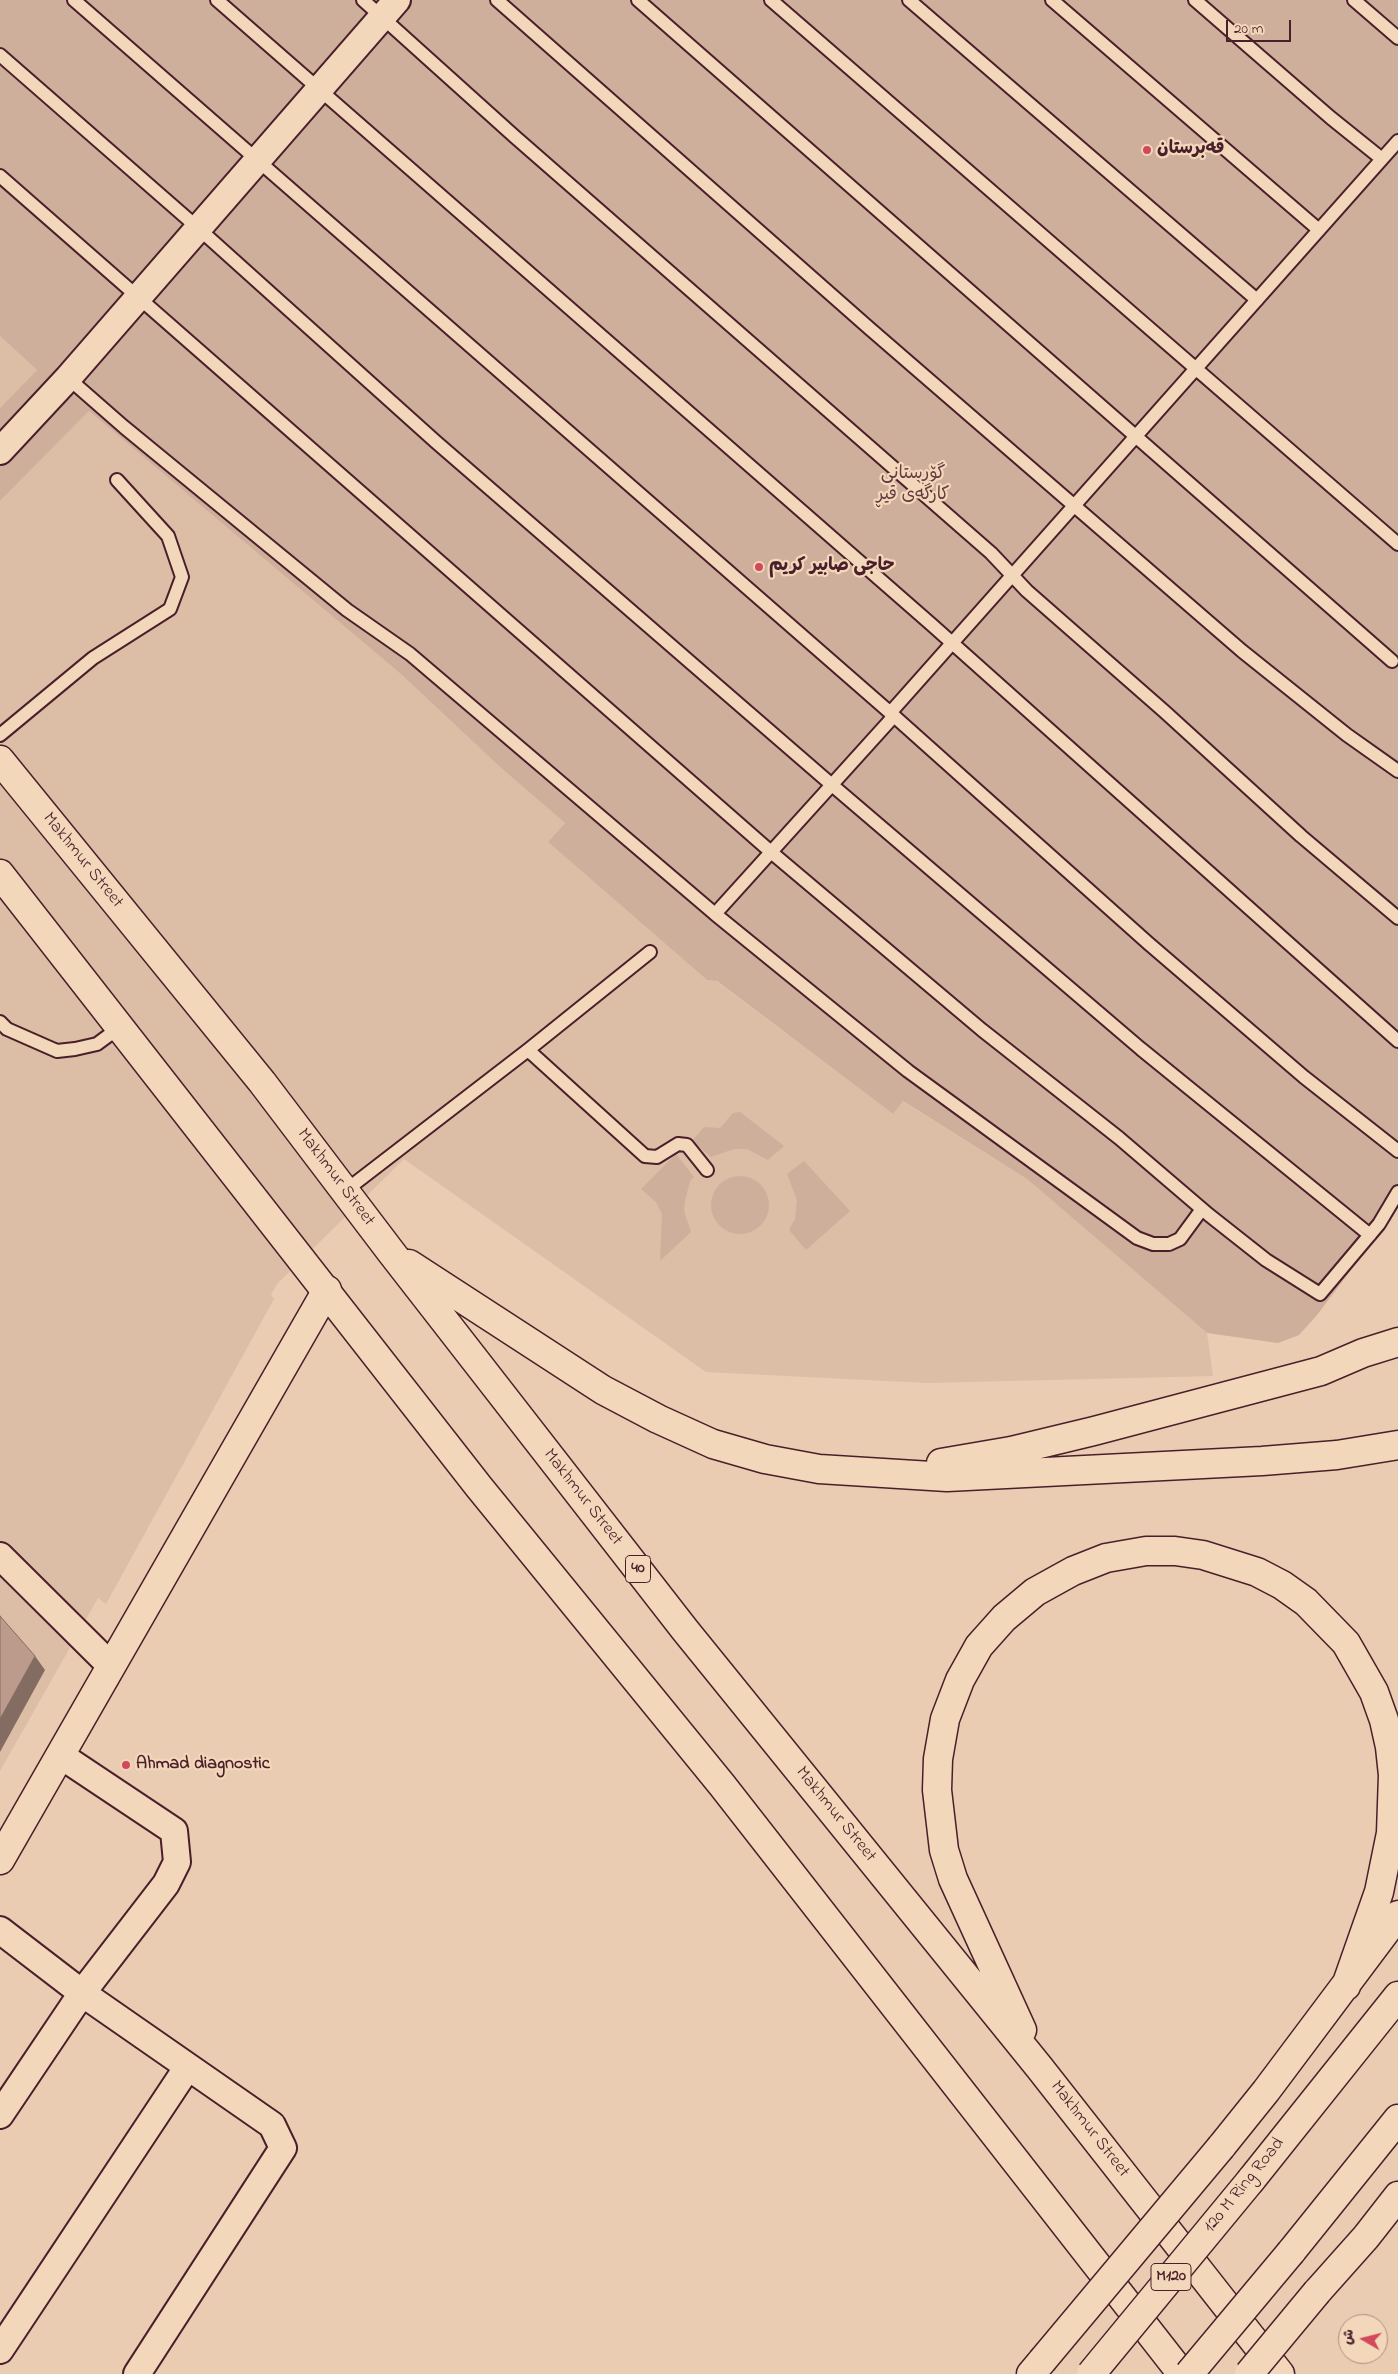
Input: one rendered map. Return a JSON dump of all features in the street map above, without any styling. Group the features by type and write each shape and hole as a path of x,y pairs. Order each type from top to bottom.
{"main road":[{"name":"Makhmur Street","path":"0,760 262,1082 391,1252 685,1630 1039,2067 1280,2374"},
{"path":"0,874 327,1290 479,1487 728,1793 1182,2374"},
{"path":"391,1252 603,1390 658,1419 713,1444 765,1459 819,1469 930,1478 1271,1461 1337,1455 1398,1445"},
{"path":"0,1860 327,1290"},
{"path":"1320,1371 1363,1353 1398,1342"},
{"path":"852,1471 935,1464 1011,1451 1320,1371 1366,1364 1398,1356"},
{"path":"1039,2067 953,1879 944,1850 939,1820 938,1759 945,1718 960,1680 979,1646 1004,1618 1036,1592 1073,1571 1106,1558 1146,1551 1175,1551 1212,1557 1257,1572 1306,1602 1346,1643 1361,1667 1384,1720 1390,1747 1392,1804 1390,1833 1379,1892 1346,1986"},
{"path":"1037,2367 1266,2091 1398,1915"},
{"name":"120 M Ring Road","path":"1091,2374 1251,2180 1398,1996"},
{"path":"1189,2374 1291,2252 1398,2119"},
{"path":"1249,2374 1394,2204"}],"street":[{"path":"0,451 68,378 319,90 381,6"},
{"path":"0,1556 111,1666"},
{"path":"0,2116 82,1993 166,1884 178,1862 174,1831 60,1755"},
{"path":"0,1930 82,1993 187,2068 272,2124 283,2148 137,2374"},
{"path":"0,2350 187,2068"}],"lane":[{"path":"74,0 892,715 1156,949 1304,1077 1398,1152"},
{"path":"217,0 952,643 1398,1041"},
{"path":"498,0 876,334 1250,657 1347,736 1398,772"},
{"path":"638,0 1392,661"},
{"path":"771,0 1398,544"},
{"path":"909,0 1256,300"},
{"path":"1052,0 1319,230"},
{"path":"1195,0 1331,118 1382,159"},
{"path":"1354,0 1398,38"},
{"path":"381,6 991,553 1011,576 1301,836 1398,918"},
{"path":"0,55 198,228 436,442 832,785 1141,1050 1370,1235"},
{"path":"714,914 832,785 952,643 1256,300 1382,159 1396,148"},
{"path":"0,176 771,852 982,1030 1119,1138 1202,1209 1266,1260 1320,1294 1370,1235 1389,1210 1398,1192"},
{"path":"68,378 124,427 347,610 410,654 714,914 908,1071 1137,1238 1153,1244 1168,1244 1180,1239 1202,1209"},
{"path":"0,735 93,658 170,609 182,577 168,536 117,480"},
{"path":"345,1191 528,1050 650,952"},
{"path":"0,1022 7,1029 57,1051 97,1044 120,1027"},
{"path":"528,1050 645,1156 653,1159 658,1158 678,1144 687,1144 707,1170"}],"shaded area":[{"path":"0,336 37,370 0,408"},
{"path":"89,411 402,675 500,767 565,823 548,842 707,980 716,981 893,1114 902,1101 1027,1179 1207,1333 1213,1376 927,1383 706,1372 404,1159 277,1284 271,1295 274,1299 106,1604 98,1598 0,1771 0,501"}],"green space":[{"name":"گۆڕستانی کارگەی قیڕ","path":"0,0 1398,0 1398,1208 1317,1315 1299,1335 1278,1343 1207,1333 1027,1179 903,1101 893,1114 717,981 707,980 548,842 565,823 500,767 402,675 89,411 0,501 0,408 37,370 0,336"},
{"path":"740,1112 784,1146 768,1160 747,1149 734,1149 711,1157 692,1141 704,1127 720,1128 733,1113"},
{"path":"676,1154 694,1177 690,1181 684,1211 691,1232 660,1261 662,1214 656,1202 641,1189"},
{"path":"804,1161 850,1211 806,1250 789,1230 795,1219 797,1200 787,1174"},
{"path":"734,1176 746,1176 761,1184 769,1199 769,1211 761,1226 746,1234 734,1234 719,1226 711,1211 711,1199 719,1184"}],"building":[{"path":"0,1616 35,1656 0,1719"}],"place":[{"name":"قەبرستان","path":"1147,150"},
{"name":"حاجی صابیر کریم","path":"759,567"},
{"name":"Ahmad diagnostic","path":"126,1765"}]}
